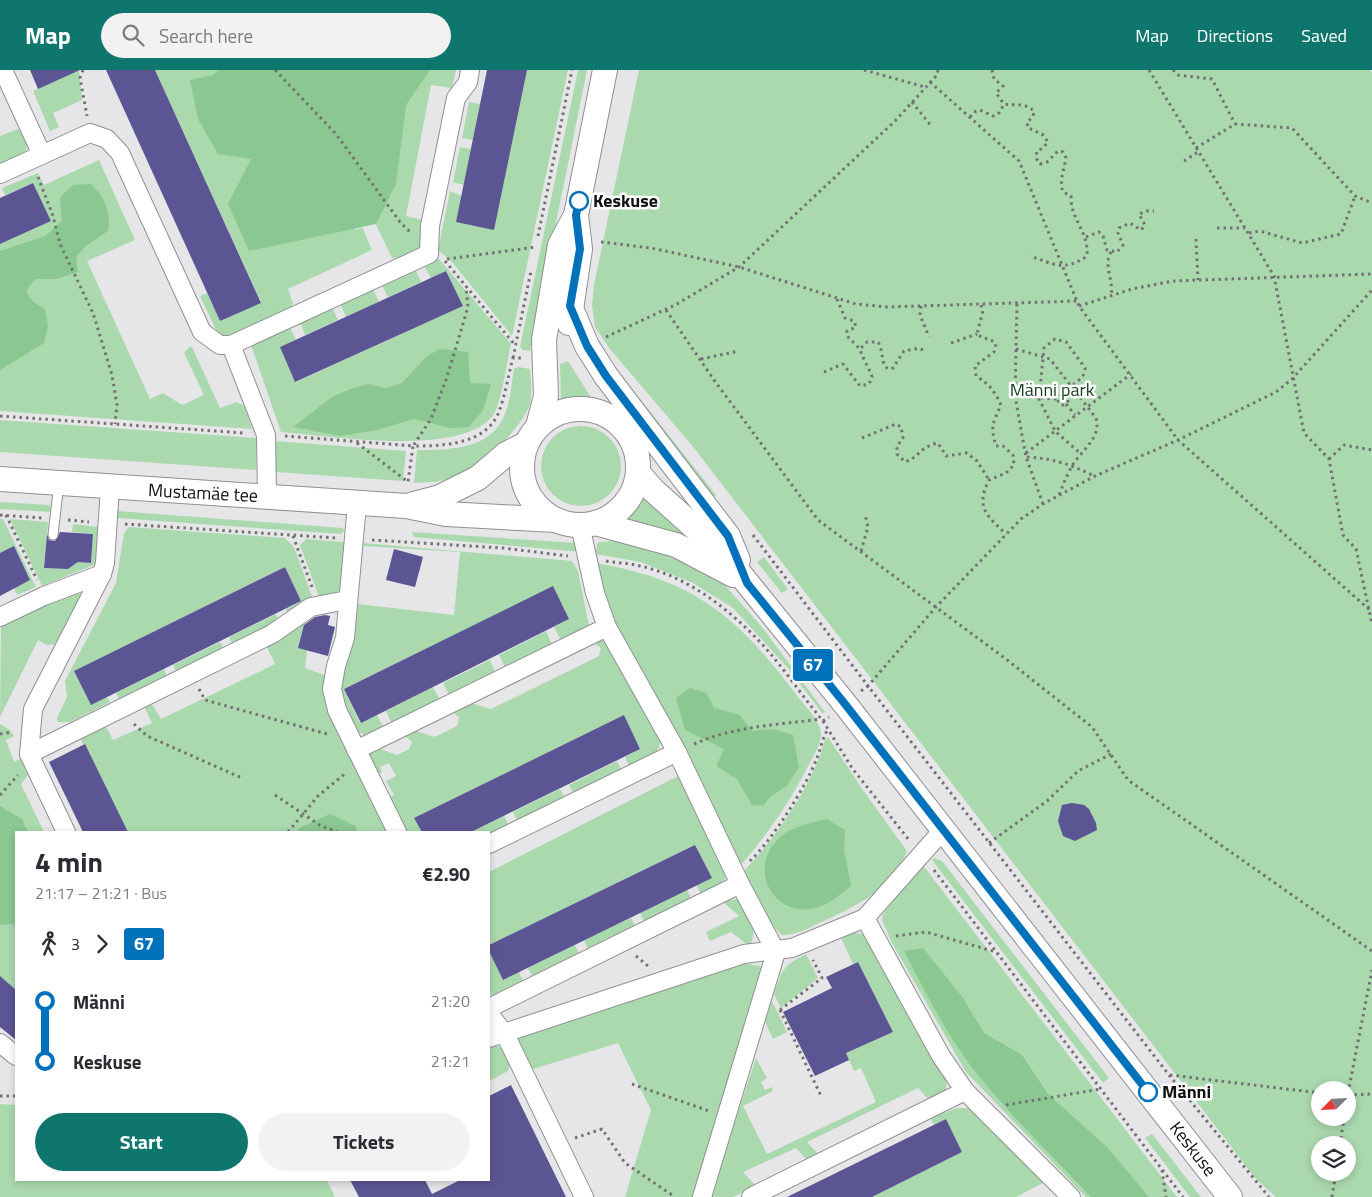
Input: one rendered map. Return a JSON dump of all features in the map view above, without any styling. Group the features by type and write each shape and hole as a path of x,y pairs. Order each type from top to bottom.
{"main road":[{"path":"576,215 580,249 568,328 573,352 633,443 638,473 634,490 624,505 611,516 588,524 556,520 541,510 530,496 523,480 522,462 546,396 544,340 560,245 576,215 605,70"},
{"name":"Keskuse","path":"570,306 587,346 606,376 728,536 747,583"},
{"path":"532,435 554,415 573,410 592,410 610,418 625,430"},
{"name":"Mustamäe tee","path":"406,506 440,497 478,478 532,435"},
{"name":"Keskuse","path":"638,473 653,490 722,553 747,583 1230,1197"},
{"name":"Mustamäe tee","path":"0,479 406,506 446,514 556,520"},
{"name":"Keskuse","path":"588,524 676,545 747,583"}],"street":[{"path":"4,70 38,157"},
{"path":"0,174 90,134 107,139 120,153 202,332 220,345 231,345 429,254 430,226 456,98 468,82 470,70"},
{"path":"231,345 266,434 268,497"},
{"path":"66,831 30,757 33,709 102,574 105,563 110,487"},
{"path":"356,504 345,638 332,689 337,710 396,831"},
{"path":"588,524 595,593 608,627 677,752 737,879 776,952 702,1197"},
{"path":"0,616 44,596 102,574"},
{"path":"30,757 119,709 272,634 318,604 347,600"},
{"path":"358,755 608,627"},
{"path":"490,844 677,752"},
{"path":"497,1036 744,954 776,952 804,944 865,918 943,830"},
{"path":"490,1008 619,943 737,879"},
{"path":"865,918 941,1056 966,1091 1071,1197"},
{"path":"490,1017 497,1036 558,1143 584,1197"},
{"path":"0,1043 15,1055"},
{"path":"751,1197 966,1091"}],"lane":[{"path":"53,535 59,483"}],"path":[{"path":"82,70 80,78 90,134"},
{"path":"276,70 336,134 400,222 430,250"},
{"path":"534,256 572,70"},
{"path":"864,70 925,87"},
{"path":"605,338 666,310 739,267 888,128 937,75 938,70"},
{"path":"992,70 994,79 1003,86 996,93 1004,104"},
{"path":"1148,70 1274,276 1292,379 1304,433 1329,459 1343,535 1356,549 1372,624"},
{"path":"1174,70 1178,75 1212,80 1235,124"},
{"path":"930,82 1019,161 1079,306 1178,440 1372,612"},
{"path":"912,102 932,127"},
{"path":"1004,104 1020,103 1029,106 1034,111 1033,117 1028,122 1028,128 1042,134 1048,142 1043,148 1037,150 1036,158 1040,164 1047,162 1058,152 1063,152 1066,158 1061,172 1061,187 1063,192 1071,196 1070,207 1086,237 1087,256 1078,262 1064,267 1030,256"},
{"path":"970,117 974,112 980,110 993,116 999,113 1004,104"},
{"path":"1196,148 1235,124 1292,128 1355,196 1372,203"},
{"path":"1184,161 1198,152"},
{"path":"38,157 40,187 53,216 60,244 93,313 112,375 117,405 115,424"},
{"path":"1249,233 1260,231 1302,243 1341,234 1355,196"},
{"path":"1086,237 1099,232 1103,236 1107,250 1117,252 1122,248 1119,228 1130,223 1141,230 1145,225 1139,214 1146,211 1154,212"},
{"path":"1217,228 1246,228"},
{"path":"1196,238 1198,280"},
{"path":"598,241 652,248 739,267 856,304 879,307 1077,301"},
{"path":"515,346 444,260 536,247"},
{"path":"1111,252 1108,260 1113,288 1111,295"},
{"path":"0,416 413,446 448,446 481,434 498,415 513,358 532,265"},
{"path":"1079,306 1111,295 1172,281 1372,274"},
{"path":"356,442 408,482 413,446 431,419 447,376 468,307 466,286"},
{"path":"859,693 868,686 935,608 1021,519 1043,504 1095,476 1178,440 1276,392 1292,379 1372,290"},
{"path":"824,372 843,364 860,386 869,384 872,377 869,368 863,362 860,349 847,336 847,331 856,327 854,321 844,318 837,298"},
{"path":"1016,303 1015,396 1026,455 1043,504"},
{"path":"977,334 983,311 981,305"},
{"path":"921,306 920,315 929,337"},
{"path":"666,310 818,520 1006,659 1092,728 1128,780 1372,951"},
{"path":"951,343 977,334"},
{"path":"977,334 980,337 988,338 996,344 994,352 975,366 976,376 989,383 1001,404 992,422 996,446 1003,446 1013,455 1014,465 1006,473 990,480 982,499 983,509 989,518 1006,534"},
{"path":"1015,396 1039,399 1058,399 1061,395 1065,394 1071,385 1083,376 1085,368 1066,342 1060,339 1049,342 1042,355 1039,399 1055,431 1081,454"},
{"path":"860,349 866,342 878,342 881,348 882,361 888,370 893,368 904,351 919,348 923,350"},
{"path":"1016,349 1042,355 1050,359 1098,424 1095,435 1073,465 1059,496"},
{"path":"700,359 740,351"},
{"path":"513,358 530,358"},
{"path":"1026,455 1131,374"},
{"path":"1065,394 1068,400 1066,404"},
{"path":"1058,399 1060,404 1066,404 1076,415"},
{"path":"862,438 896,424 901,427 903,438 897,446 896,454 904,462 914,459 925,446 938,443 946,456 967,454 977,461 990,480"},
{"path":"1329,459 1344,445 1372,450"},
{"path":"1026,455 1073,465 1095,476"},
{"path":"861,551 868,527 865,514"},
{"path":"6,515 44,596"},
{"path":"117,524 353,539"},
{"path":"294,536 318,604"},
{"path":"191,674 206,700 333,736 358,755 318,796 289,831"},
{"path":"868,686 1170,1075 1269,1197"},
{"path":"119,709 147,736 242,778"},
{"path":"677,752 708,738 758,725 822,720 877,802 921,854 997,952 1183,1197"},
{"path":"737,879 797,795 817,758 828,729"},
{"path":"989,843 1047,802 1078,771 1111,754"},
{"path":"0,795 30,757"},
{"path":"274,795 321,826 335,831"},
{"path":"875,936 907,935 926,932 997,952"},
{"path":"619,943 653,970 662,982"},
{"path":"780,1010 822,978 804,944"},
{"path":"1351,1081 1372,970"},
{"path":"766,985 822,1098"},
{"path":"1170,1075 1311,1093"},
{"path":"632,1084 726,1117"},
{"path":"983,1108 1101,1089"},
{"path":"1356,1094 1372,1094"},
{"path":"0,1096 15,1095"},
{"path":"558,1143 602,1130 625,1163 675,1197"},
{"path":"1162,1170 1166,1197"},
{"path":"1332,1197 1335,1181"}],"green space":[{"path":"79,70 82,100 53,113 59,127 50,131 33,91"},
{"path":"155,70 456,70 452,88 431,85 406,216 423,220 420,251 403,257 392,258 363,198 352,219 356,230 362,227 372,250 288,289 293,304 290,308 234,338 218,334 200,296 207,293 220,321 261,302"},
{"path":"219,70 430,70 406,105 396,184 376,224 249,251 228,204 251,159 218,154 198,119 190,80 213,75"},
{"path":"527,70 568,70 512,336 452,262 438,250 450,191 462,196"},
{"path":"578,70 587,70 530,351 523,350 520,347"},
{"name":"Männi park","path":"639,70 1370,70 1372,73 1372,1197 1276,1197 1256,1179 694,448 610,349 595,327 592,305 594,285"},
{"path":"469,102 480,104 473,140 462,138"},
{"path":"18,129 23,131 27,142 26,151 0,168 0,136"},
{"path":"460,147 471,149 464,185 453,182"},
{"path":"99,160 135,240 87,261 150,399 163,393 182,405 204,395 184,353 189,347 192,347 220,408 237,402 244,406 252,429 0,411 0,244 51,221 33,183 5,195 2,188 38,173 44,185"},
{"path":"91,184 100,194 106,205 109,217 108,231 86,246 76,257 78,272 56,279 35,279 26,291 33,302 45,309 48,327 44,343 0,370 0,251 45,236 62,221 60,197 73,185"},
{"path":"439,259 511,344 502,390 494,414 479,428 455,436 427,440 362,440 281,432 251,345 290,327 296,340 280,347 296,382 463,306 446,271 431,278 424,266"},
{"path":"415,269 421,282 388,297 382,285"},
{"path":"373,289 379,302 346,317 340,303"},
{"path":"332,307 338,320 305,335 300,322"},
{"path":"440,349 468,352 470,383 491,384 483,410 469,427 450,428 414,419 377,430 341,436 293,427 332,397 351,389 368,384 386,388 402,383 427,356"},
{"path":"568,361 592,399 561,400 560,364"},
{"path":"518,367 530,369 531,399 520,423 511,434 478,464 459,476 442,481 414,483 417,450 452,449 475,443 494,431 504,416 510,397 514,369"},
{"path":"640,399 716,495 710,500 634,401"},
{"path":"0,420 257,438 256,470 0,452"},
{"path":"581,426 596,429 609,438 618,451 621,466 618,481 609,494 596,503 581,506 566,503 553,494 544,481 541,466 544,451 553,438 566,429"},
{"path":"275,441 406,451 403,481 275,472"},
{"path":"644,494 693,540 676,533 629,521 628,516"},
{"path":"0,502 50,505 51,512 0,509"},
{"path":"118,511 343,528 344,531 341,534 118,518"},
{"path":"0,519 3,519 36,587 17,595 14,588 30,580 14,547 0,553"},
{"path":"10,519 48,522 44,568 68,569 78,562 91,563 93,534 72,532 73,524 100,527 96,564 42,586"},
{"path":"129,527 285,538 294,547 313,599 289,616 286,609 301,601 285,567 75,671 107,697 110,702 70,722 58,722 57,718 67,697 65,681 116,583 124,533"},
{"path":"412,532 577,543 581,552 414,537"},
{"path":"306,539 343,542 346,554 346,567 338,592 319,597 300,545"},
{"path":"617,541 660,548 722,582 762,627 825,712 823,714 786,666 733,608 693,583 641,562 595,554 598,542"},
{"path":"363,543 572,561 578,571 589,626 562,642 554,627 569,619 553,587 344,689 360,723 377,715 385,730 364,735 352,728 342,707 340,684 354,637 358,604 454,615 460,552 363,546"},
{"path":"764,557 788,589 782,593 757,562"},
{"path":"595,563 659,579 686,591 710,605 753,642 774,666 818,724 821,734 820,742 794,792 777,818 740,866 608,614"},
{"path":"77,593 82,595 57,644 47,645 38,640 0,717 1,625 9,617"},
{"path":"276,614 280,623 234,647 229,637"},
{"path":"306,618 298,648 307,650 305,668 327,676 326,703 390,831 127,831 80,738 105,725 113,740 152,723 144,706 149,703 161,719 275,664 267,647"},
{"path":"546,631 553,647 506,670 499,655"},
{"path":"602,637 607,640 661,739 660,745 650,758 630,768 625,757 640,749 624,715 415,818 422,831 403,831 387,799 394,795 386,781 396,776 389,763 380,767 382,772 377,775 369,755 381,749 397,755 409,749 412,742 406,737 409,732 416,731 435,737 457,726 459,717 455,714 455,709 471,703 491,709 599,656 601,648 593,642"},
{"path":"220,642 225,651 177,674 173,665"},
{"path":"490,660 496,674 450,697 443,683"},
{"path":"164,669 168,679 121,702 116,693"},
{"path":"433,687 441,702 393,726 386,711"},
{"path":"690,688 707,693 714,708 740,715 752,731 773,729 793,735 799,767 787,786 771,796 763,806 752,805 737,779 716,766 724,749 685,730 676,698"},
{"path":"0,724 10,730 14,736 6,740 14,762 24,757 30,772 21,784 44,831 15,831 15,989 0,976"},
{"path":"828,737 907,851 892,876 870,896 806,929 782,935 769,922 743,872 769,843 792,810 811,776 825,740"},
{"path":"617,761 623,773 575,796 569,785"},
{"path":"680,775 728,874 721,884 701,894 696,885 711,878 695,845 490,945 490,871"},
{"path":"560,789 566,800 519,824 513,812"},
{"path":"0,806 22,819 28,831 15,831 15,927 13,924 0,925"},
{"path":"330,814 356,826 357,831 297,831 301,827"},
{"path":"504,816 510,828 490,838 490,831 473,831"},
{"path":"827,819 845,830 844,849 851,886 826,904 809,909 793,908 780,901 770,890 765,877 765,862 771,847 788,831"},
{"path":"934,858 942,861 946,866 1109,1078 1103,1083 932,860"},
{"path":"922,864 1177,1197 1086,1197 966,1072 892,943 882,920 883,914"},
{"path":"687,890 691,898 644,921 640,913"},
{"path":"736,899 749,914 753,928 752,941 749,946 731,932 710,941 706,932 739,916 723,902"},
{"path":"631,918 635,926 588,949 584,940"},
{"path":"853,932 866,935 947,1078 946,1090 929,1100 918,1088 807,1142 818,1154 807,1160 796,1148 743,1172 756,1186 733,1197 710,1197 756,1058 767,1078 761,1082 765,1090 772,1087 773,1091 743,1106 767,1154 876,1102 861,1068 854,1071 846,1053 893,1032 858,962 853,964 841,938"},
{"path":"575,945 579,954 532,976 528,968"},
{"path":"923,948 963,998 984,1033 1022,1055 1048,1094 1107,1147 1149,1197 1091,1197 1017,1119 974,1070 936,1012 904,951"},
{"path":"490,953 503,980 519,972 523,981 495,995 490,994"},
{"path":"806,954 818,978 781,1008 774,994 779,979 788,965"},
{"path":"736,965 760,966 763,969 694,1197 625,1197 651,1110 618,1043 533,1069 516,1038"},
{"path":"772,1001 787,1032 773,1039 765,1022"},
{"path":"490,1046 504,1048 511,1062 508,1071 490,1080"},
{"path":"0,1104 15,1105 15,1181 327,1181 335,1197 0,1197"},
{"path":"957,1108 968,1108 977,1113 1049,1180 1016,1197 872,1197 962,1152 946,1119 934,1125 930,1118"},
{"path":"1152,1134 1201,1197 1190,1197 1145,1138"}],"building":[{"path":"30,70 80,70 38,89"},
{"path":"106,70 155,70 261,303 220,321"},
{"path":"487,70 527,70 494,230 456,222"},
{"path":"33,183 51,221 0,244 0,198"},
{"path":"446,271 463,306 295,382 280,347"},
{"path":"60,532 93,534 91,563 78,562 68,569 44,568 47,534 49,540 55,541"},
{"path":"14,546 30,580 0,596 0,553"},
{"path":"394,549 423,557 415,587 386,580"},
{"path":"285,567 301,601 91,705 74,671"},
{"path":"553,586 569,619 361,723 344,689"},
{"path":"330,616 328,625 335,627 328,656 298,648 304,625 315,617"},
{"path":"624,715 640,749 473,831 421,831 414,818"},
{"path":"85,744 128,831 83,831 49,762"},
{"path":"1072,803 1084,805 1089,809 1096,823 1097,830 1075,841 1063,836 1058,821 1062,805"},
{"path":"695,845 712,878 503,980 490,953 490,945"},
{"path":"858,962 893,1032 846,1053 849,1060 815,1076 783,1012 832,988 826,977"},
{"path":"0,976 15,989 15,1039 0,1027"},
{"path":"511,1085 566,1197 359,1197 351,1181 426,1181 432,1194 458,1181 490,1181 490,1096"},
{"path":"946,1119 962,1152 872,1197 787,1197"}],"bus line":[{"name":"67","path":"579,201 576,215 580,249 570,306 578,330 606,376 728,536 747,583 845,704 1148,1092"}],"place":[{"name":"Keskuse","path":"579,201"},
{"name":"Männi","path":"1148,1092"}]}
